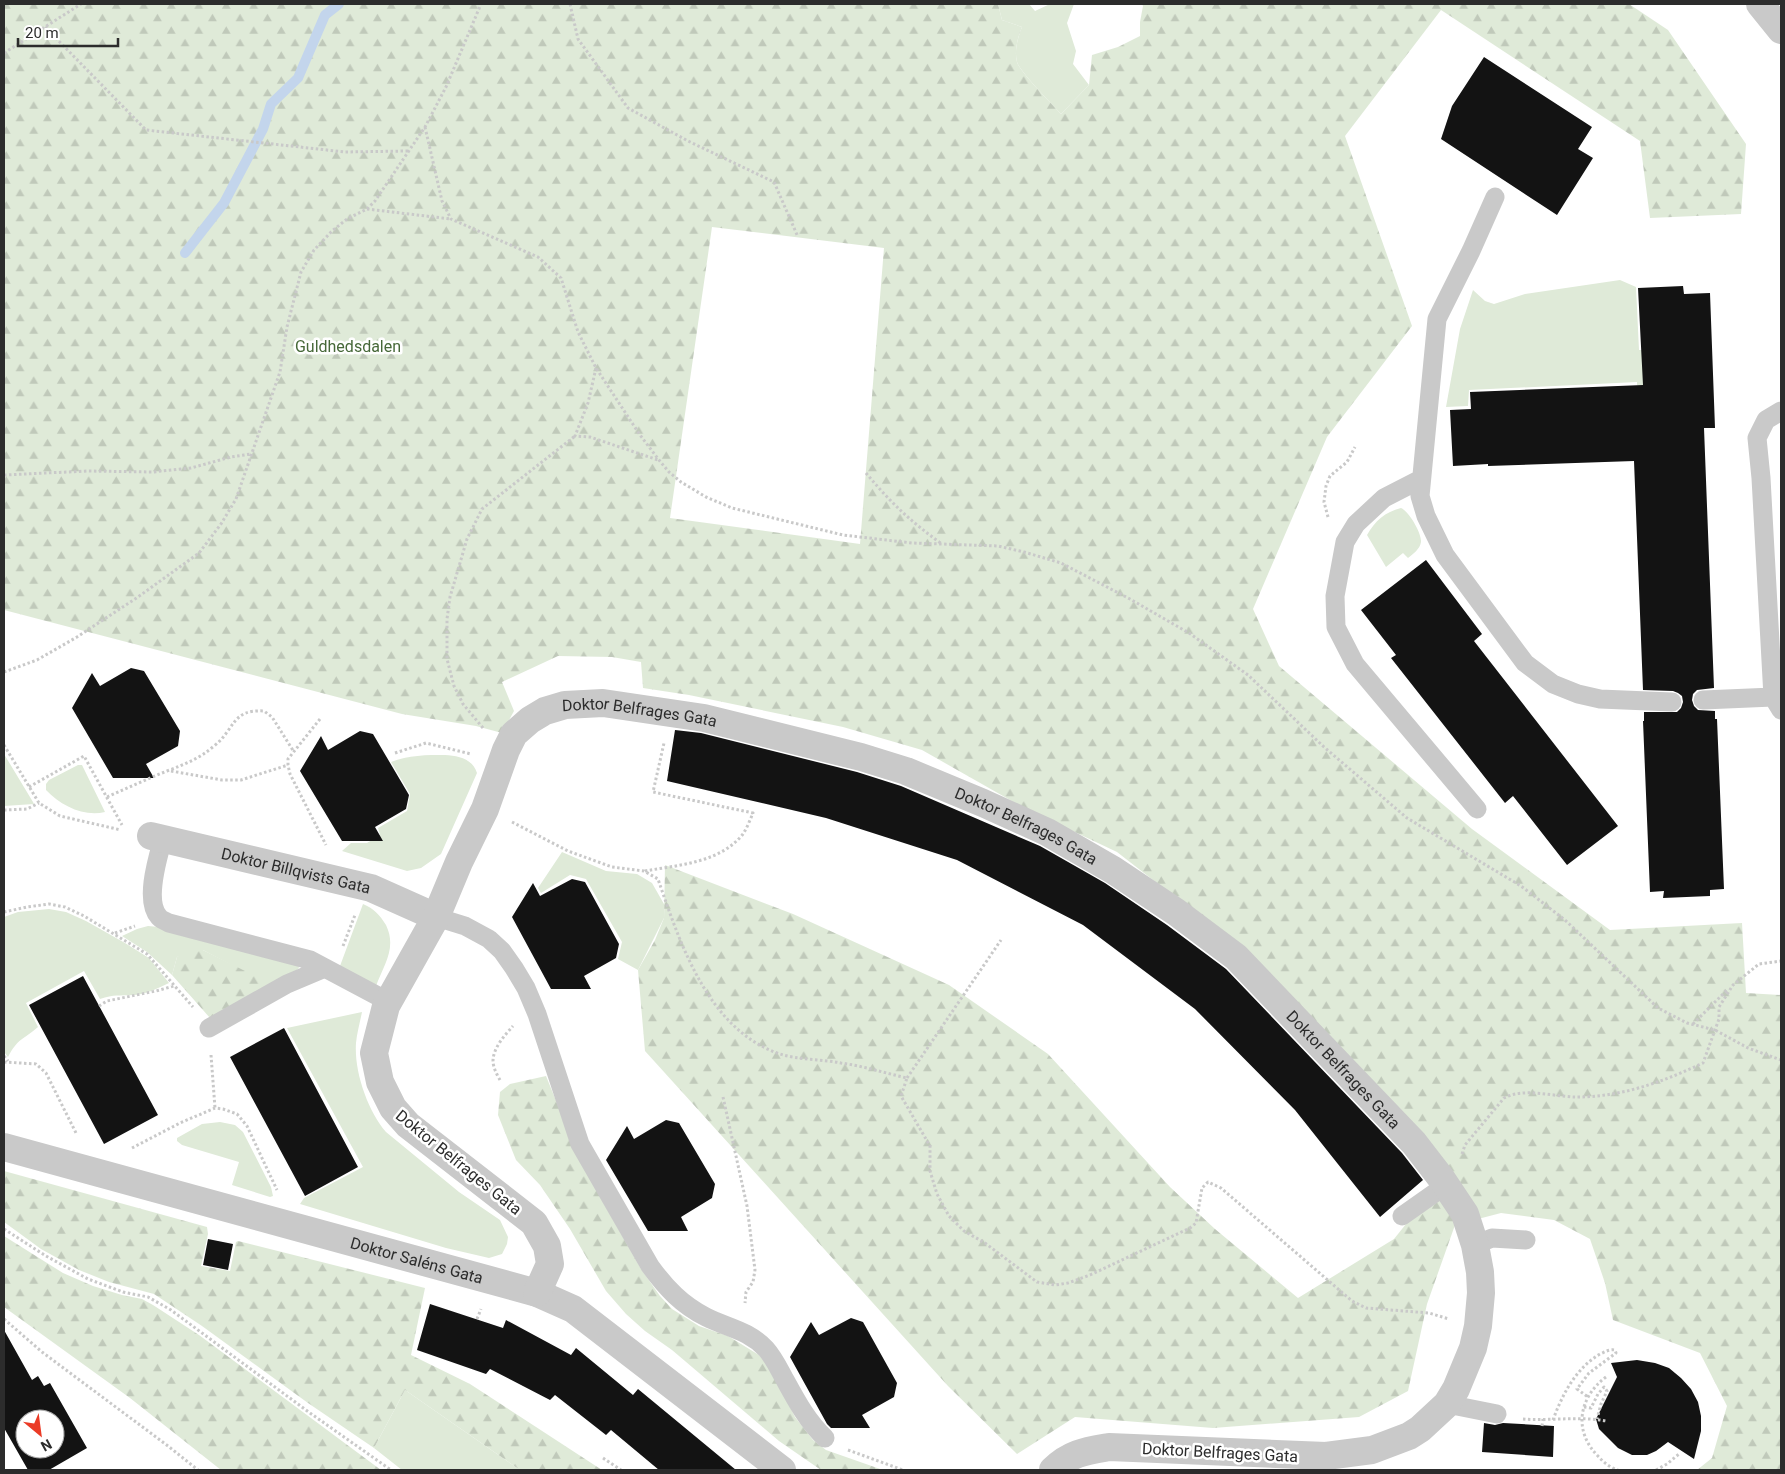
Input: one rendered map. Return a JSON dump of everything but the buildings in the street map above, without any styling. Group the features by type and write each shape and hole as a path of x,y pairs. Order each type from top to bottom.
{"street":[{"path":"1760,4 1781,30"},
{"name":"Doktor Belfrages Gata","path":"537,1293 550,1264 547,1246 534,1223 408,1125 393,1108 380,1082 374,1053 386,1006 436,917 459,862 485,809 503,756 514,734 530,720 545,711 565,705 604,702 704,718 861,757 906,771 1047,832 1113,870 1176,912 1236,957 1414,1143 1465,1214 1475,1245 1480,1272 1481,1293 1478,1326 1472,1348 1456,1389 1447,1404 1420,1429 1409,1436 1384,1447 1357,1453 1326,1456 1108,1447 1078,1452 1054,1470"},
{"name":"Doktor Billqvists Gata","path":"157,838 370,888 436,917"},
{"name":"Doktor Saléns Gata","path":"4,1147 537,1293 573,1309 782,1470"}],"lane":[{"path":"1495,197 1471,251 1437,319 1420,496 1426,516 1445,555 1525,663 1553,684 1585,696 1600,699 1672,702"},
{"path":"1703,700 1777,703 1762,478 1757,438 1766,420 1781,411"},
{"path":"1421,479 1384,498 1356,524 1345,542 1335,596 1336,627 1355,664 1477,809"},
{"path":"157,838 153,885 155,910 159,918 169,923 310,960 389,1002"},
{"path":"436,917 477,932 489,939 502,951 526,988 536,1011 580,1144 650,1266 674,1296 706,1317 746,1333 767,1351 812,1426 825,1438"},
{"path":"209,1028 287,984 329,970"},
{"path":"1402,1216 1446,1185"},
{"path":"1475,1245 1492,1238 1526,1240"},
{"path":"1447,1404 1497,1414"}],"path":[{"path":"4,53 81,4"},
{"path":"4,672 37,660 77,637 138,597 199,553 221,524 236,499 280,372 287,327 301,272 314,250 332,231 367,209 425,127 446,87 480,4"},
{"path":"570,4 578,39 628,108 688,141 774,182 798,237"},
{"path":"45,27 146,130 345,152 408,151"},
{"path":"425,127 442,201 451,219"},
{"path":"367,209 451,219 538,257 561,278 578,332 596,368 640,435 669,472 698,492 718,503 754,515 843,536 912,543 998,546 1024,552 1061,563 1130,599 1189,633 1248,674 1324,747 1408,818 1521,886 1564,920 1658,1008 1693,1024 1715,1030 1748,1048 1781,1060"},
{"path":"503,756 463,704 454,686 447,659 447,618 450,598 467,539 482,509 575,436 588,403 596,368"},
{"path":"575,436 590,437 658,460"},
{"path":"1350,535 1328,516 1324,502 1326,486 1330,476 1347,462 1355,447"},
{"path":"4,475 88,471 153,472 191,468 231,456 252,454"},
{"path":"866,473 914,524 942,544"},
{"path":"107,797 182,766 203,754 225,737 237,718 252,711 264,711 272,717 294,752"},
{"path":"485,809 568,851 612,867 644,871 697,862 720,854 742,835 753,813 653,792 671,712"},
{"path":"320,719 288,758 288,765 290,774 326,845 339,880"},
{"path":"395,753 426,743 503,756"},
{"path":"4,745 29,787 39,803 60,816 124,830 84,756 29,787"},
{"path":"168,771 222,780 241,780 288,765"},
{"path":"4,810 27,809 39,803"},
{"path":"644,871 658,879 678,936 704,988 728,1019 755,1042 781,1054 842,1063 908,1078"},
{"path":"4,912 49,904 65,907 84,916 147,954 204,1019 209,1028 215,1108"},
{"path":"329,970 357,909"},
{"path":"1001,940 908,1078 901,1096 930,1146 930,1171 937,1194 949,1216 964,1231 985,1243 1037,1282 1055,1285 1068,1283 1090,1275 1190,1228 1196,1223 1202,1188 1208,1182 1221,1188 1352,1301 1366,1308 1428,1313 1456,1321"},
{"path":"1693,1024 1733,985 1759,964 1781,961"},
{"path":"1463,1162 1461,1155 1465,1145 1504,1098 1511,1095 1552,1094 1577,1097 1626,1092 1675,1076 1703,1063 1719,1019 1719,1007 1733,985"},
{"path":"99,1006 108,1001 156,992 174,986"},
{"path":"500,1080 492,1062 496,1050 502,1039 521,1018 536,1011"},
{"path":"4,1056 6,1062 36,1064 46,1073 76,1134"},
{"path":"723,1097 747,1206 755,1270 753,1282 746,1292 746,1333"},
{"path":"128,1150 180,1123 215,1108 223,1109 237,1114 247,1126 280,1197"},
{"path":"4,1229 46,1256 88,1279 124,1292 148,1296 172,1310 310,1413 391,1470"},
{"path":"4,1319 42,1352 198,1470"},
{"path":"1588,1397 1577,1389 1589,1373 1616,1353 1615,1350 1609,1350 1595,1357 1579,1370 1557,1408 1553,1420 1597,1419 1606,1421"},
{"path":"1606,1377 1598,1383 1588,1397 1581,1419 1590,1449 1613,1469 1618,1470"},
{"path":"1584,1407 1592,1408 1600,1391 1604,1388 1606,1389 1607,1391 1597,1419"},
{"path":"1542,1426 1543,1420"},
{"path":"825,1438 851,1451 903,1470"},
{"path":"1656,1470 1679,1454"},
{"path":"603,1458 621,1470"}],"green space":[{"name":"Guldhedsdalen","path":"4,4 998,4 1002,20 1022,27 1016,49 1019,67 1061,114 1089,85 1092,55 1118,47 1140,36 1142,4 1629,4 1668,30 1746,144 1741,214 1650,218 1640,141 1441,10 1345,136 1412,326 1327,437 1253,609 1279,666 1472,829 1610,930 1742,923 1746,993 1781,995 1781,1470 1697,1470 1712,1458 1727,1406 1700,1353 1613,1320 1605,1283 1590,1239 1554,1220 1501,1213 1455,1225 1427,1304 1408,1391 1359,1417 1213,1428 1075,1417 1017,1454 948,1386 645,1051 638,970 655,940 664,918 665,865 793,914 949,985 1048,1054 1170,1187 1215,1229 1298,1298 1394,1239 1438,1184 1216,929 1117,852 1026,809 922,750 843,727 689,695 643,688 641,662 612,657 558,656 502,682 514,711 502,733 476,726 402,714 4,610","holes":["712,227 884,248 860,544 670,518"]},
{"path":"998,4 1029,4 1035,11 1050,4 1074,4 1067,23 1076,51 1073,64 1089,85 1061,114 1019,67 1016,49 1022,27 1002,20"},
{"path":"1620,280 1636,287 1639,350 1643,350 1644,386 1637,385 1637,382 1469,390 1468,406 1446,407 1460,329 1473,290 1485,301 1494,304 1525,294"},
{"path":"1401,508 1408,513 1414,523 1421,542 1416,551 1408,558 1403,553 1386,567 1367,535 1373,525 1381,518"},
{"path":"4,754 33,802 34,804 4,806"},
{"path":"424,755 460,757 468,761 477,773 441,854 421,868 407,871 342,851 351,843 367,843 380,835 378,828 407,811 410,794 391,762"},
{"path":"78,765 82,765 105,812 89,813 73,809 59,801 46,790 46,784 49,780"},
{"path":"562,852 606,871 637,874 652,883 664,904 664,918 638,970 618,959 622,942 586,879 570,875 541,893 538,888"},
{"path":"363,904 379,915 389,933 390,949 376,986 340,966"},
{"path":"49,909 66,912 125,943 149,958 169,983 142,994 100,999 84,971 26,1003 38,1027 18,1043 8,1057 4,1052 4,917 18,912"},
{"path":"148,926 159,927 298,965 299,968 269,985 203,950 177,957 172,975 147,952 122,936"},
{"path":"190,949 203,950 243,970 255,968 269,985 210,1018 172,975 177,957"},
{"path":"362,1012 356,1043 357,1066 373,1113 386,1132 459,1192 500,1220 508,1237 502,1254 489,1258 446,1248 300,1204 304,1198 363,1167 287,1028"},
{"path":"546,1076 572,1147 641,1269 660,1296 672,1309 699,1326 728,1336 759,1355 777,1381 795,1417 813,1440 826,1450 883,1470 821,1470 779,1441 672,1350 645,1331 626,1314 606,1291 570,1229 540,1185 516,1160 498,1115 500,1092 510,1084"},
{"path":"220,1122 235,1125 243,1132 271,1187 273,1196 270,1197 232,1185 239,1162 182,1145 177,1141 177,1138 202,1124"},
{"path":"4,1171 207,1227 208,1234 201,1266 230,1271 236,1242 238,1241 425,1288 411,1355 470,1384 602,1470 520,1470 405,1390 374,1448 154,1294 109,1282 79,1270 41,1249 4,1222"},
{"path":"4,1236 63,1273 93,1286 142,1299 153,1305 199,1335 381,1470 221,1470 130,1398 4,1307"},
{"path":"405,1390 520,1470 402,1470 374,1448"}],"waterway":[{"path":"185,253 224,203 263,129 271,104 298,78 325,15 339,4"}]}
